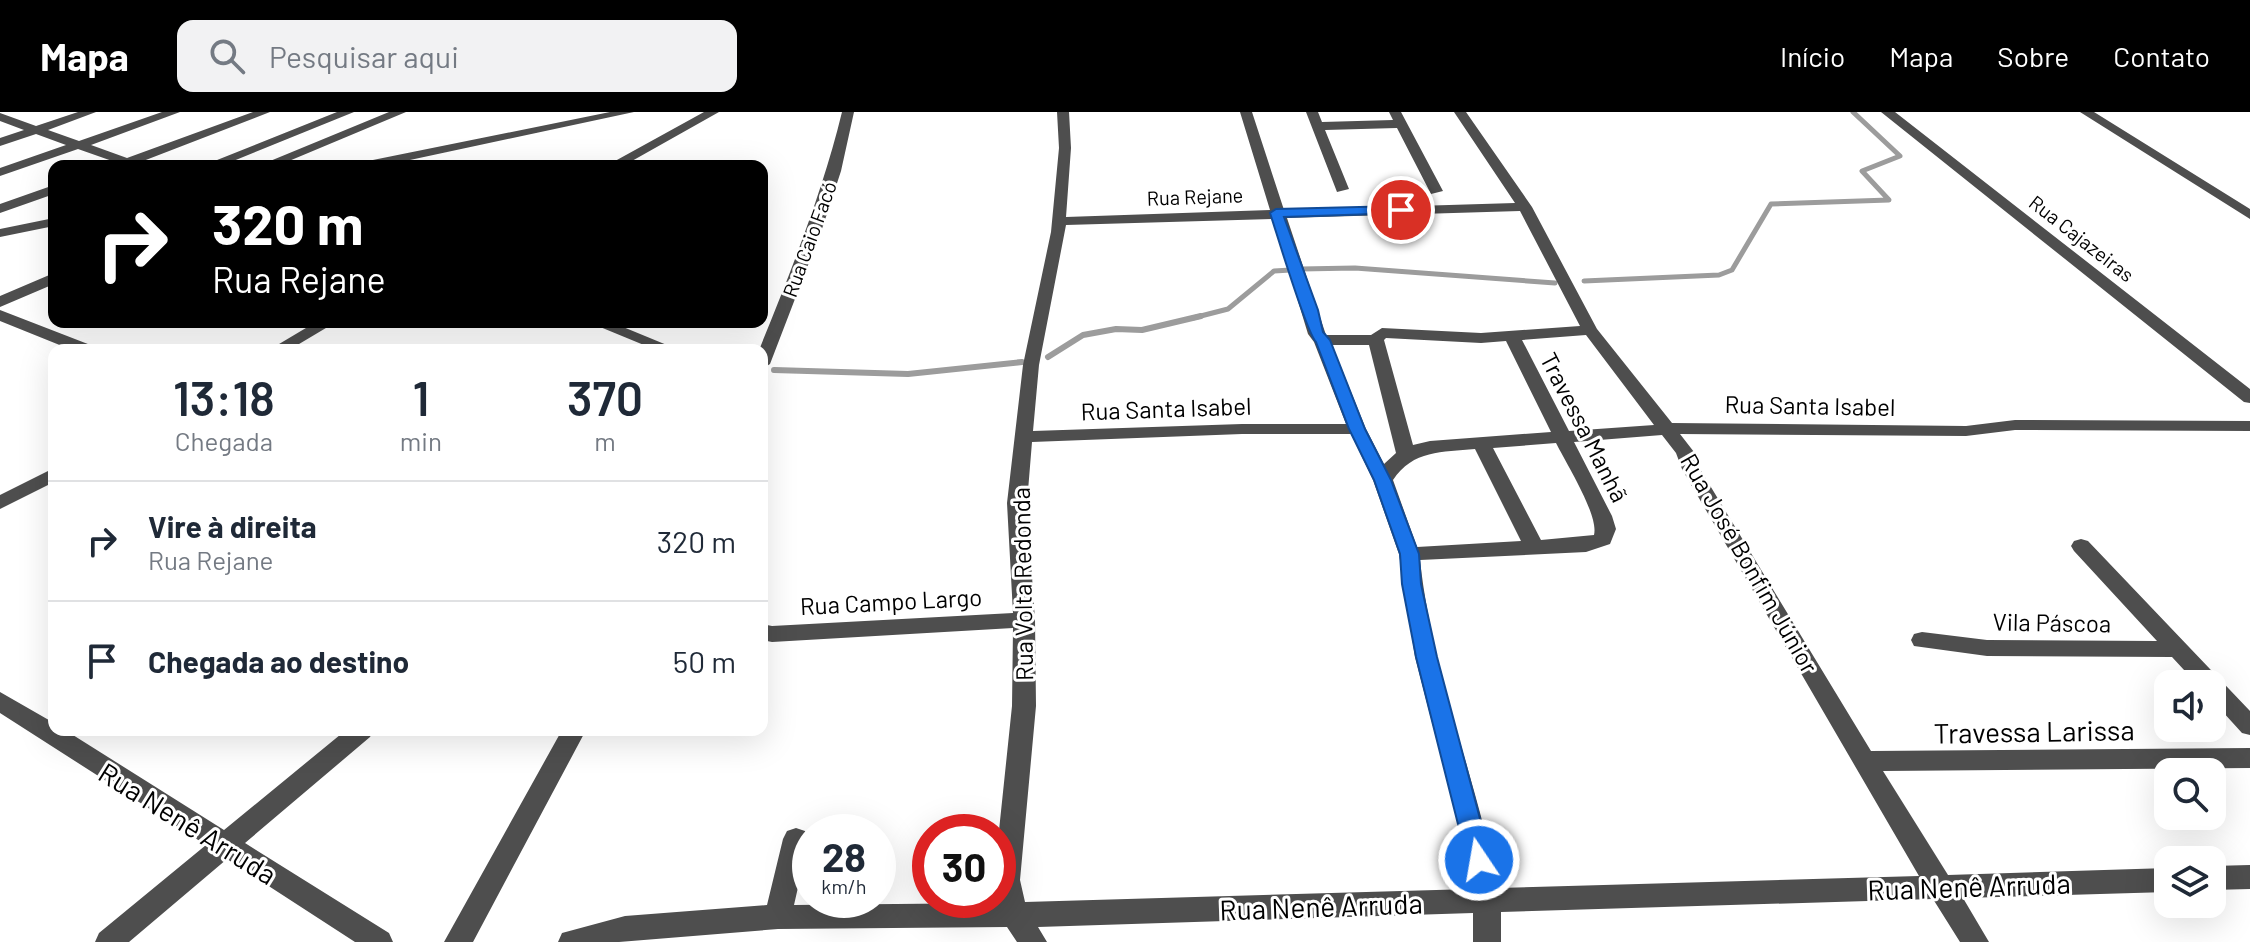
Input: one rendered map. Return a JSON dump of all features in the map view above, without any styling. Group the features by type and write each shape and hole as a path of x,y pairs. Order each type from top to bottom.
{"street":[{"path":"0,116 13,112"},
{"path":"0,142 90,112"},
{"path":"0,172 174,112"},
{"path":"140,160 264,112"},
{"path":"224,160 348,112"},
{"path":"392,160 628,112"},
{"path":"624,160 713,112"},
{"name":"Rua Caio Facó","path":"768,349 816,226 834,171 848,112"},
{"name":"Rua Volta Redonda","path":"1013,814 1024,706 1024,620 1017,503 1031,365 1053,267 1059,221 1065,148 1063,112"},
{"path":"1246,112 1276,213 1311,310 1316,334 1322,340 1357,429 1383,480 1409,554 1420,630 1475,838 1487,901 1487,942"},
{"path":"1312,112 1342,189"},
{"name":"Rua José Bonfim Júnior","path":"1460,112 1525,207 1590,330 1685,452 1691,469 1892,809 1975,942"},
{"name":"Rua Cajazeiras","path":"1887,112 2250,398"},
{"path":"2086,112 2250,215"},
{"path":"281,160 406,113"},
{"path":"0,116 114,160"},
{"path":"1317,126 1398,118 1436,191"},
{"path":"0,209 48,191"},
{"name":"Rua Rejane","path":"1059,221 1525,207"},
{"path":"0,225 48,215"},
{"path":"0,233 48,223"},
{"path":"0,302 48,281"},
{"path":"0,315 72,344"},
{"path":"288,344 317,328"},
{"path":"612,328 655,344"},
{"path":"1322,340 1376,340 1382,333 1459,338 1590,330"},
{"name":"Travessa Manhã","path":"1409,554 1586,545 1603,539 1606,529 1602,516 1512,336"},
{"path":"1376,340 1406,454 1391,467 1383,480"},
{"name":"Rua Santa Isabel","path":"1406,454 1430,447 1664,428 1731,426 1801,430 1966,431 2008,425 2250,426"},
{"name":"Rua Santa Isabel","path":"1024,437 1242,429 1357,429"},
{"path":"1482,444 1534,547"},
{"path":"0,503 48,477"},
{"path":"2081,546 2181,649 2250,726"},
{"name":"Rua Campo Largo","path":"768,633 1024,620"},
{"name":"Vila Páscoa","path":"1922,640 1987,648 2181,649"},
{"name":"Rua Nenê Arruda","path":"0,702 48,733"},
{"name":"Rua Nenê Arruda","path":"53,736 379,942"},
{"path":"109,942 355,736"},
{"path":"458,942 571,736"},
{"name":"Travessa Larissa","path":"1866,761 2250,758"},
{"path":"778,917 792,856"},
{"path":"2226,878 2250,877"},
{"name":"Rua Nenê Arruda","path":"1016,915 2154,880"},
{"name":"Rua Nenê Arruda","path":"572,942 625,928 778,917 912,916"},
{"path":"1016,918 1033,942"}],"waterway":[{"path":"1584,281 1719,275 1732,270 1771,204 1889,200 1862,171 1900,156 1853,112"},
{"path":"1301,269 1355,268 1555,283"},
{"path":"1198,317 1228,309 1274,271 1291,270"},
{"path":"1048,357 1083,335 1116,329 1142,330 1198,317"},
{"path":"1193,318 1198,317"},
{"path":"774,370 908,374 1022,362"}],"route":[{"path":"1401,210 1276,213 1311,310 1316,334 1322,340 1357,429 1383,480 1409,554 1426,657 1479,860"}]}
